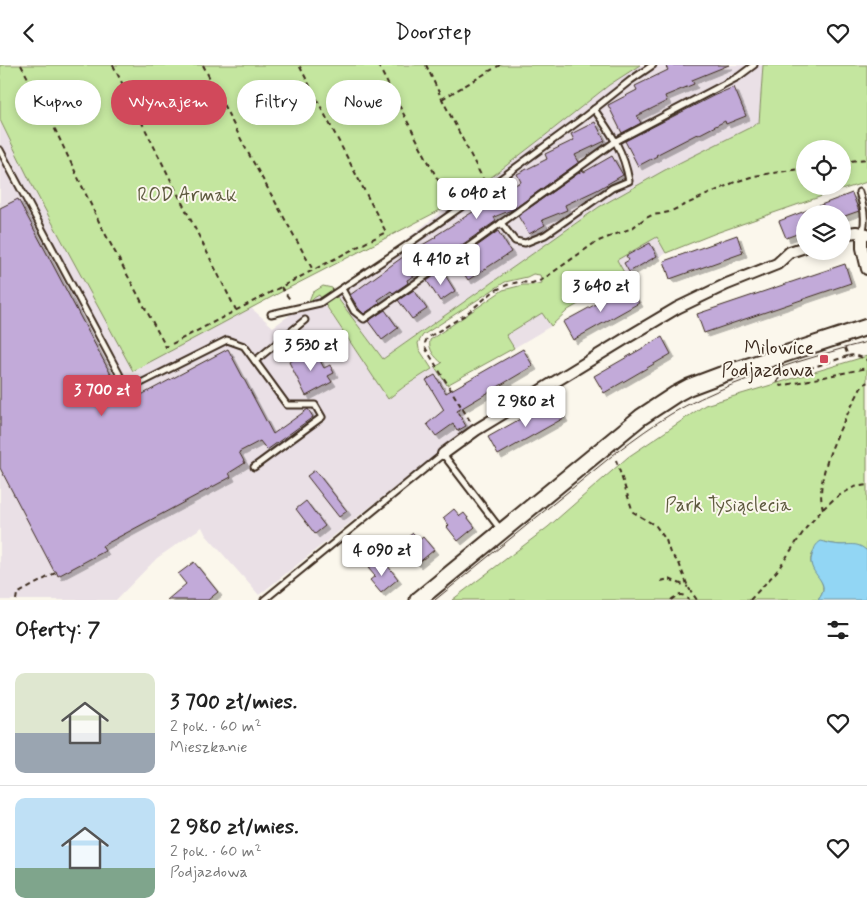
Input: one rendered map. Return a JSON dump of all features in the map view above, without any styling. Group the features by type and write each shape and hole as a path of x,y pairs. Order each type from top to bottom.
{"street":[{"path":"851,232 864,233 862,248 867,269"},
{"path":"443,454 476,430 677,308 777,264 790,252 796,250"},
{"path":"418,600 642,417 676,394 721,375 867,327"}],"lane":[{"path":"270,314 320,303 342,289 488,188 653,65"},
{"path":"342,289 354,311 364,319 616,141 738,77 754,65"},
{"path":"501,223 515,241 525,243 545,235 612,189 629,181 616,141 594,109"},
{"path":"0,150 124,383 139,384 227,340 244,346 287,405 315,405 322,417 254,467"},
{"path":"859,192 865,221 864,233"},
{"path":"255,361 305,320"},
{"path":"264,600 443,454 502,531"}],"path":[{"path":"21,65 52,123 101,226 166,347 386,232 299,65"},
{"path":"113,65 236,310"},
{"path":"203,65 246,149 313,270"},
{"path":"378,65 454,212"},
{"path":"426,65 488,188"},
{"path":"442,99 500,65"},
{"path":"851,161 867,159"},
{"path":"476,430 426,349 425,343 427,338 465,315 494,291 518,282 532,283 542,280 596,243 632,228 652,215 669,212 735,182 754,176 796,169"},
{"path":"281,287 297,308"},
{"path":"844,345 848,356"},
{"path":"867,361 866,359 851,355 782,377 777,384 781,386 867,368"},
{"path":"823,509 821,502 822,488 829,456 861,388 867,382"},
{"path":"616,460 633,512 656,526 666,540 670,553 679,563 688,587 697,600"},
{"path":"750,600 766,585 806,528 823,509 835,498 854,487 867,485"},
{"path":"16,600 16,594 56,573"},
{"path":"661,581 669,579 688,587"},
{"path":"670,600 682,595 688,600"}],"shaded area":[{"path":"640,65 763,65 759,123 665,170 599,207 383,359 336,296 448,206 449,202 485,182 609,85"},
{"path":"0,122 133,371 251,308 273,327 318,295 388,398 435,367 472,426 259,595 206,535 202,527 157,558 116,600 0,600"},
{"path":"657,237 666,253 626,276 616,260"},
{"path":"542,313 551,326 514,348 505,335"}],"green space":[{"name":"ROD Armak","path":"0,65 640,65 609,85 485,182 449,202 448,206 133,371 35,191 0,120"},
{"path":"763,65 867,65 867,182 851,187 851,140 796,140 796,195 825,195 716,233 666,253 657,237 617,260 626,276 568,310 551,326 542,313 506,335 514,348 447,385 435,367 442,363 431,350 430,340 503,290 542,283 540,275 533,274 505,282 423,335 418,343 419,349 432,369 388,399 319,295 309,301 312,293 323,286 332,288 383,359 599,207 665,170 759,123"},
{"name":"Park Tysiąclecia","path":"867,356 867,551 858,547 825,542 813,553 812,565 823,587 818,600 452,600 548,527 628,457 705,405"}],"water":[{"path":"821,541 839,545 855,545 867,551 867,600 818,600 823,589 811,561 816,546"}],"building":[{"path":"665,65 729,65 692,80 694,84 665,96 667,101 637,116 641,123 622,133 608,105 637,90 635,86 668,70"},
{"path":"734,87 746,116 726,124 725,121 656,155 638,166 625,141"},
{"path":"595,122 605,141 575,155 579,162 514,209 494,217 496,221 422,273 407,280 408,283 378,300 380,303 364,314 359,309 350,295 407,254 493,199 492,196 521,182 517,174 547,159 545,154 574,140 571,134"},
{"path":"612,156 623,175 565,205 567,210 542,220 545,225 529,234 518,216 583,170 584,172"},
{"path":"851,193 859,211 851,214 851,205 821,205 851,195"},
{"path":"18,199 126,403 228,349 273,434 308,409 313,417 267,450 260,441 239,452 245,463 229,473 231,477 102,546 105,551 58,576 0,468 0,208"},
{"path":"796,214 796,234 786,238 779,221"},
{"path":"498,231 511,252 468,280 456,261"},
{"path":"737,235 743,253 670,279 664,261"},
{"path":"650,243 657,256 629,272 624,263 629,260 626,256"},
{"path":"845,264 851,283 704,333 697,314"},
{"path":"442,270 455,291 440,301 427,281"},
{"path":"629,286 639,303 573,340 563,322"},
{"path":"414,290 427,309 412,319 398,300"},
{"path":"385,310 398,328 382,340 368,321"},
{"path":"662,337 671,354 604,393 594,376"},
{"path":"314,349 324,368 330,365 334,373 328,376 332,382 306,396 289,362"},
{"path":"523,349 533,366 457,411 466,426 457,431 453,424 436,436 427,424 444,410 426,380 435,375 446,393"},
{"path":"554,400 564,418 498,455 488,437"},
{"path":"315,470 347,511 339,517 307,476"},
{"path":"306,501 325,526 315,534 296,509"},
{"path":"454,509 460,516 464,513 475,527 458,541 447,527 449,525 443,518"},
{"path":"413,533 419,540 423,537 434,550 417,564 406,550 410,547 404,540"},
{"path":"377,561 383,569 388,566 398,579 381,593 370,580 375,576 368,568"},
{"path":"194,562 218,592 208,600 167,600 186,584 178,574"}],"tram line":[{"path":"435,600 618,451 671,414 716,391 747,379 839,349 867,342"}],"place":[{"name":"Milowice Podjazdowa","path":"824,359"}]}
